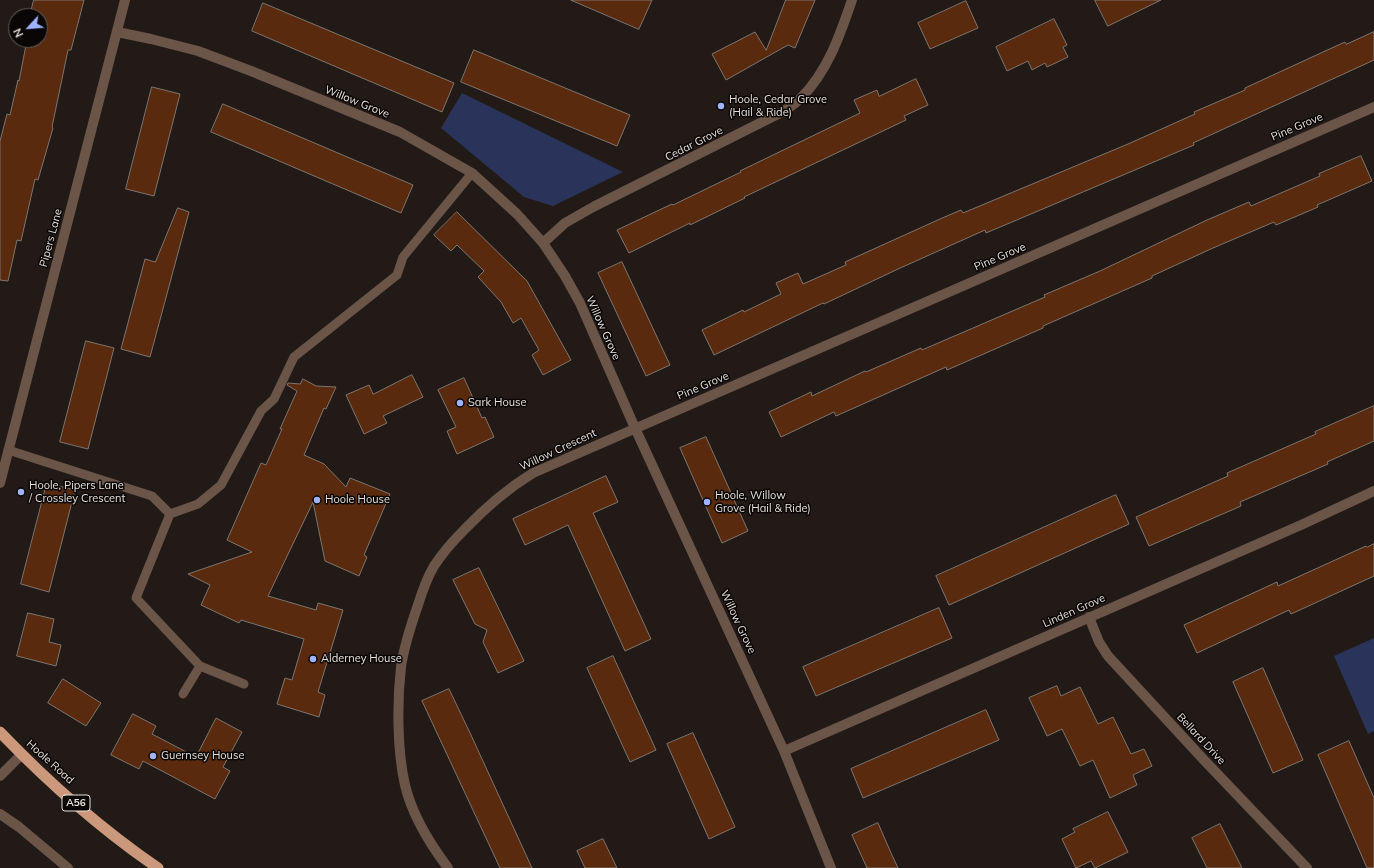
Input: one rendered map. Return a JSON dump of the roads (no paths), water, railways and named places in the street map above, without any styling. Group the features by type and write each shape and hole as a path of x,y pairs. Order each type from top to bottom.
{"highway":[{"name":"Hoole Road","path":"0,732 22,754 126,846 158,868"}],"street":[{"name":"Pipers Lane","path":"0,483 125,0"},
{"name":"Cedar Grove","path":"543,243 565,223 572,219 784,111 801,98 812,85 838,42 852,0"},
{"name":"Willow Grove","path":"117,32 151,39 198,52 251,71 400,132 472,173 517,214 543,243 565,276 580,303 635,428 784,751 831,868"},
{"name":"Pine Grove","path":"635,428 1374,107"},
{"name":"Willow Crescent","path":"448,868 420,823 406,785 402,766 399,716 402,666 406,645 423,590 434,567 446,550 480,514 508,489 533,473 635,428"},
{"name":"Linden Grove","path":"784,751 1301,525 1374,491"},
{"name":"Bellard Drive","path":"1089,617 1099,642 1108,656 1307,868"},
{"path":"0,776 22,754"},
{"path":"0,814 19,827 68,868"}],"lane":[{"path":"244,684 200,666 136,598 170,514 198,504 221,485 261,411 274,399 294,357 397,275 403,257 472,173"},
{"path":"8,450 152,496 170,514"},
{"path":"183,694 200,666"}],"place":[{"name":"Hoole, Cedar Grove (Hail & Ride)","path":"721,106"},
{"name":"Sark House","path":"460,403"},
{"name":"Hoole, Pipers Lane / Crossley Crescent","path":"21,492"},
{"name":"Hoole House","path":"317,500"},
{"name":"Hoole, Willow Grove (Hail & Ride)","path":"707,502"},
{"name":"Alderney House","path":"313,659"},
{"name":"Guernsey House","path":"153,756"}]}
